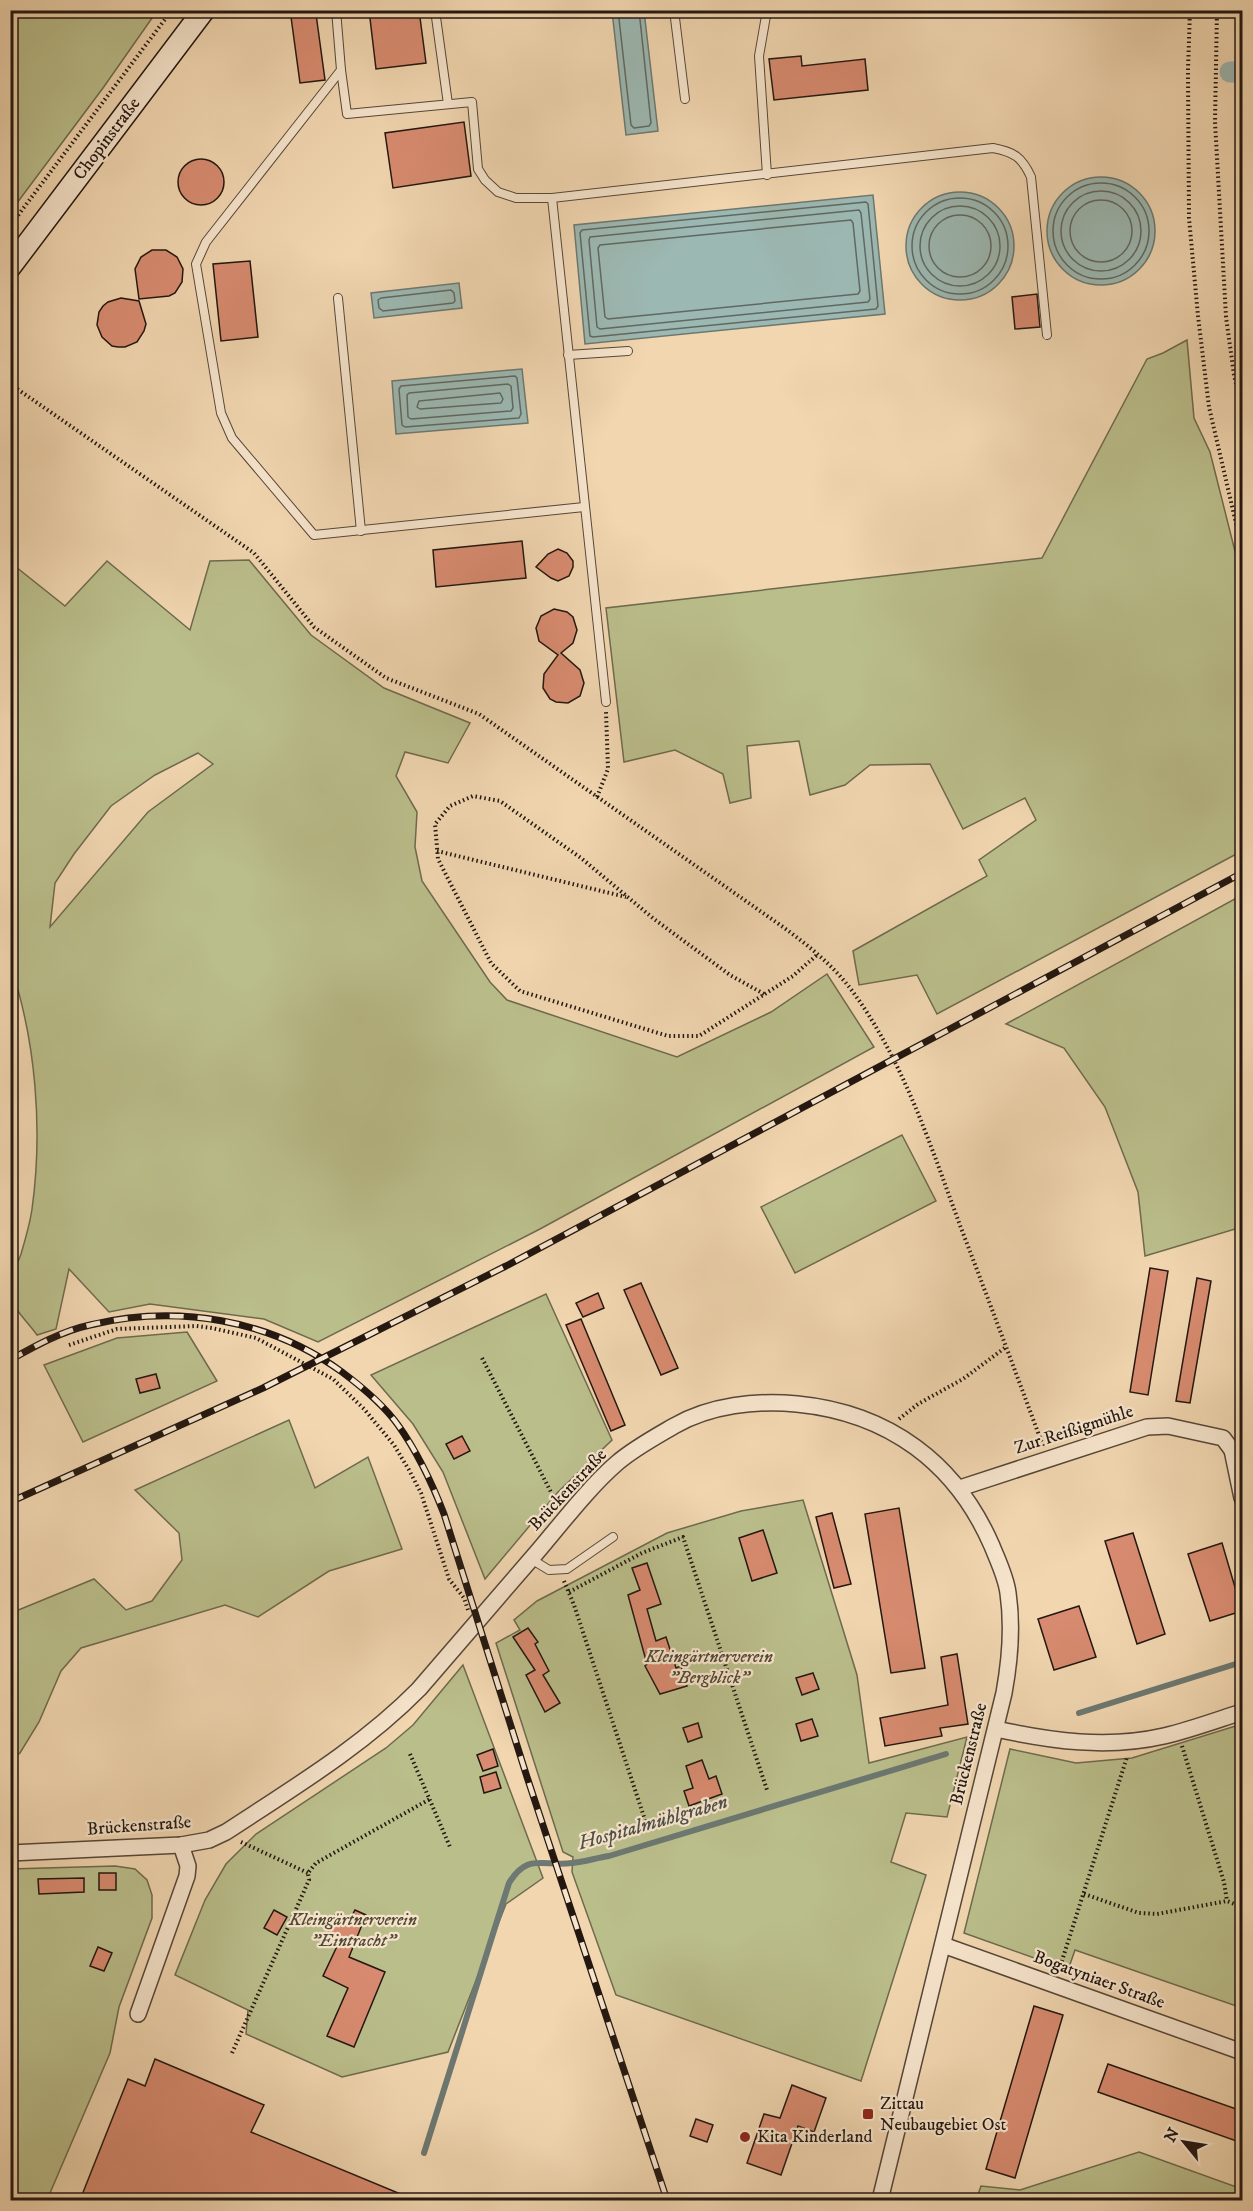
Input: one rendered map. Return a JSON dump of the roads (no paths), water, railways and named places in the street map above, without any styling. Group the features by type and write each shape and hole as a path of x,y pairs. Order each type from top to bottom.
{"main road":[{"name":"Chopinstraße","path":"10,267 204,10"}],"street":[{"name":"Brückenstraße","path":"10,1853 181,1845 209,1840 226,1832 366,1737 396,1713 570,1513 617,1463 676,1425 726,1407 779,1402 823,1408 883,1428 905,1439 927,1455 960,1488 987,1535 1008,1592 1011,1628 1010,1660 996,1729 880,2200"},
{"name":"Zur Reißigmühle","path":"960,1488 1147,1427 1168,1426 1222,1438 1238,1450 1242,1498"},
{"path":"996,1729 1049,1740 1077,1743 1132,1741 1177,1732 1242,1712"},
{"path":"138,2014 188,1876 188,1866 181,1845"},
{"name":"Bogatyniaer Straße","path":"943,1945 1242,2052"}],"lane":[{"path":"336,10 347,114 472,102 478,169 498,192 516,198 552,198 993,148 1011,152 1025,164 1031,177 1047,335"},
{"path":"435,10 448,104"},
{"path":"674,10 685,99"},
{"path":"767,10 759,56 767,175"},
{"path":"341,70 206,242 196,264 221,413 232,438 314,535 584,507"},
{"path":"552,198 606,702"},
{"path":"338,298 361,531"},
{"path":"568,355 627,351"},
{"path":"531,1559 549,1570 567,1569 613,1537"}],"water":[{"path":"612,11 644,11 658,131 626,135"},
{"path":"1101,177 1122,181 1139,193 1151,210 1155,231 1151,252 1139,269 1122,281 1101,285 1080,281 1063,269 1051,252 1047,231 1051,210 1063,193 1080,181"},
{"path":"960,192 981,196 998,208 1010,225 1014,246 1010,267 998,284 981,296 960,300 939,296 922,284 910,267 906,246 910,225 922,208 939,196"},
{"path":"873,195 885,314 585,344 574,225"},
{"path":"459,283 462,308 374,318 371,293"},
{"path":"522,369 528,423 396,434 392,381"}],"waterway":[{"path":"1230,72 1242,72"},
{"name":"Hospitalmühlgraben","path":"1079,1713 1242,1662"},
{"name":"Hospitalmühlgraben","path":"424,2153 509,1883 523,1867 537,1863 581,1862 609,1856 946,1754"}],"railway":[{"path":"10,1502 263,1388 506,1266 1242,873"},
{"path":"10,1360 59,1335 90,1325 156,1316 221,1321 253,1328 284,1339 314,1354 357,1384 392,1417 418,1457 444,1514 527,1777 667,2200"}],"place":[{"name":"Zittau Neubaugebiet Ost","path":"868,2114"},
{"name":"Kita Kinderland","path":"745,2137"}],"park label":[{"name":"Kleingärtnerverein \"Bergblick\"","path":"709,1667"},
{"name":"Kleingärtnerverein \"Eintracht\"","path":"353,1930"}]}
